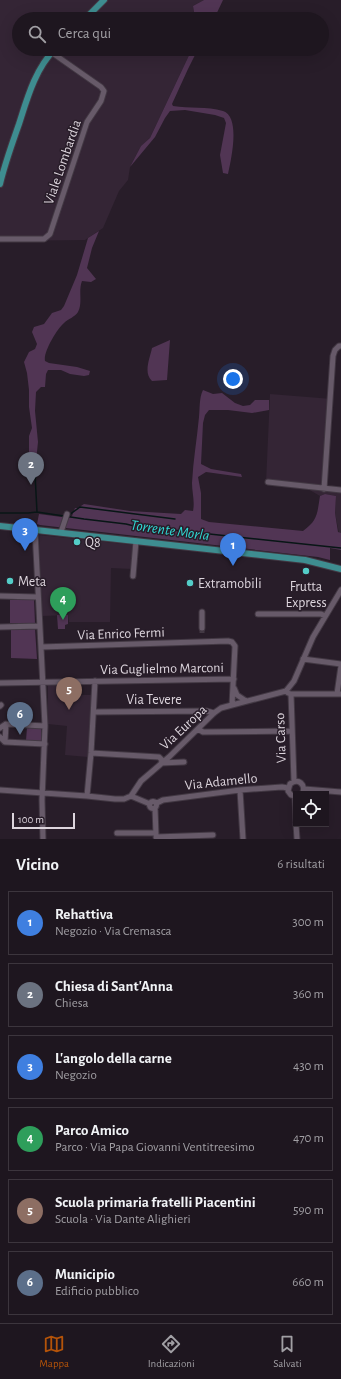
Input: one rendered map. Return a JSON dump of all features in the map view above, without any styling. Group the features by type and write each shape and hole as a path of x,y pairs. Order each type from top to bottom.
{"main road":[{"path":"92,12 104,0"},
{"path":"0,184 6,160 34,82 42,66 49,56"},
{"path":"0,526 305,560 341,569"}],"street":[{"name":"Viale Lombardia","path":"0,239 44,239 50,234 87,122 101,101 104,90 101,86 60,56"},
{"path":"324,489 333,356 335,350 341,346"},
{"path":"268,482 341,490"},
{"path":"61,532 67,514"},
{"path":"35,530 37,597 45,726 42,792 43,839"},
{"path":"133,576 136,541"},
{"path":"288,693 313,637 341,590"},
{"path":"0,596 37,597"},
{"path":"202,612 202,628"},
{"path":"258,614 321,614 325,616"},
{"path":"0,627 39,626"},
{"path":"202,635 202,642"},
{"name":"Via Enrico Fermi","path":"41,647 232,642 235,646 232,704"},
{"path":"303,659 341,664 339,694"},
{"name":"Via Guglielmo Marconi","path":"0,683 234,679"},
{"path":"87,796 95,681"},
{"path":"234,687 237,695 246,701"},
{"name":"Via Europa","path":"131,796 142,781 221,708 232,704 288,693 339,694"},
{"name":"Via Carso","path":"288,693 291,712 294,781"},
{"name":"Via Tevere","path":"94,712 207,711 214,713"},
{"path":"45,726 2,725 2,739 45,744"},
{"path":"198,729 203,732 292,731"},
{"path":"91,752 159,757 163,762 184,762"},
{"name":"Via Carso","path":"288,788 294,781 301,782 303,791"},
{"name":"Via Adamello","path":"131,796 150,804 151,801 154,801 156,806 163,800 240,790 282,787 288,788"},
{"path":"288,788 291,795 293,795"},
{"path":"0,790 42,792 115,799 124,799 131,796"},
{"path":"240,790 243,839"},
{"path":"329,792 341,792"},
{"path":"156,806 156,836"},
{"path":"296,827 297,839"},
{"path":"118,833 156,836 214,835"}],"shaded area":[{"path":"0,0 204,0 193,6 194,12 12,12 12,56 189,56 150,138 141,146 130,167 128,180 119,191 103,228 85,240 0,241"},
{"path":"204,0 223,0 217,12 194,12 193,6"},
{"path":"189,56 194,56 172,104 173,106 179,107 217,109 229,115 232,121 233,140 228,174 223,173 220,155 226,123 224,118 185,110 170,111 155,137 130,167 141,146 150,138"},
{"path":"99,231 92,248 87,268 96,279 91,282 82,281 78,312 58,330 48,347 45,357 45,361 49,363 77,367 90,371 89,375 84,376 70,374 61,370 48,370 46,374 45,387 41,387 36,392 35,411 38,442 35,471 29,474 29,436 32,428 27,373 24,362 29,352 35,349 37,344 32,332 34,327 44,324 52,313 61,310 64,306 77,275 88,238"},
{"path":"170,340 167,380 152,381 149,378 148,370 152,348"},
{"path":"203,390 213,394 222,393 235,403 243,406 250,405 255,400 269,400 269,410 252,413 228,410 209,410 205,415 203,423 201,464 211,469 241,474 242,477 206,472 198,477 201,493 201,519 209,522 303,531 312,523 316,516 320,496 325,494 336,496 335,513 338,532 341,533 341,550 330,548 330,560 318,557 37,524 39,514 69,518 72,516 75,508 78,508 84,504 130,511 181,514 185,510 193,511 194,504 192,486 200,400"},
{"path":"270,394 332,399 328,486 341,487 341,533 339,533 335,513 336,496 325,494 320,496 308,489 266,483"},
{"path":"39,535 134,545 132,569 111,568 110,622 69,622 68,615 42,616"},
{"path":"10,600 34,600 35,623 10,623"},
{"path":"57,615 68,615 68,624 65,625 65,629 58,629"},
{"path":"35,629 37,659 11,658 11,630"},
{"path":"79,684 80,695 92,695 88,757 65,755 67,726 48,724 48,685"},
{"path":"27,727 41,728 42,742 26,741"}],"waterway":[{"path":"35,474 37,512"},
{"path":"69,515 80,507 175,519"},
{"name":"Torrente Morla","path":"0,513 37,512 126,524 146,529 163,529 341,548"}],"tunnel":[{"path":"202,628 202,635"}],"place":[{"name":"Chiesa di Sant'Anna","path":"31,485"},
{"name":"Q8","path":"77,542"},
{"name":"L'angolo della carne","path":"25,551"},
{"name":"Rehattiva","path":"233,566"},
{"name":"Frutta Express","path":"306,571"},
{"name":"Meta","path":"10,581"},
{"name":"Extramobili","path":"190,583"},
{"name":"Parco Amico","path":"63,620"},
{"name":"Scuola primaria fratelli Piacentini","path":"69,710"},
{"name":"Municipio","path":"20,735"}]}
